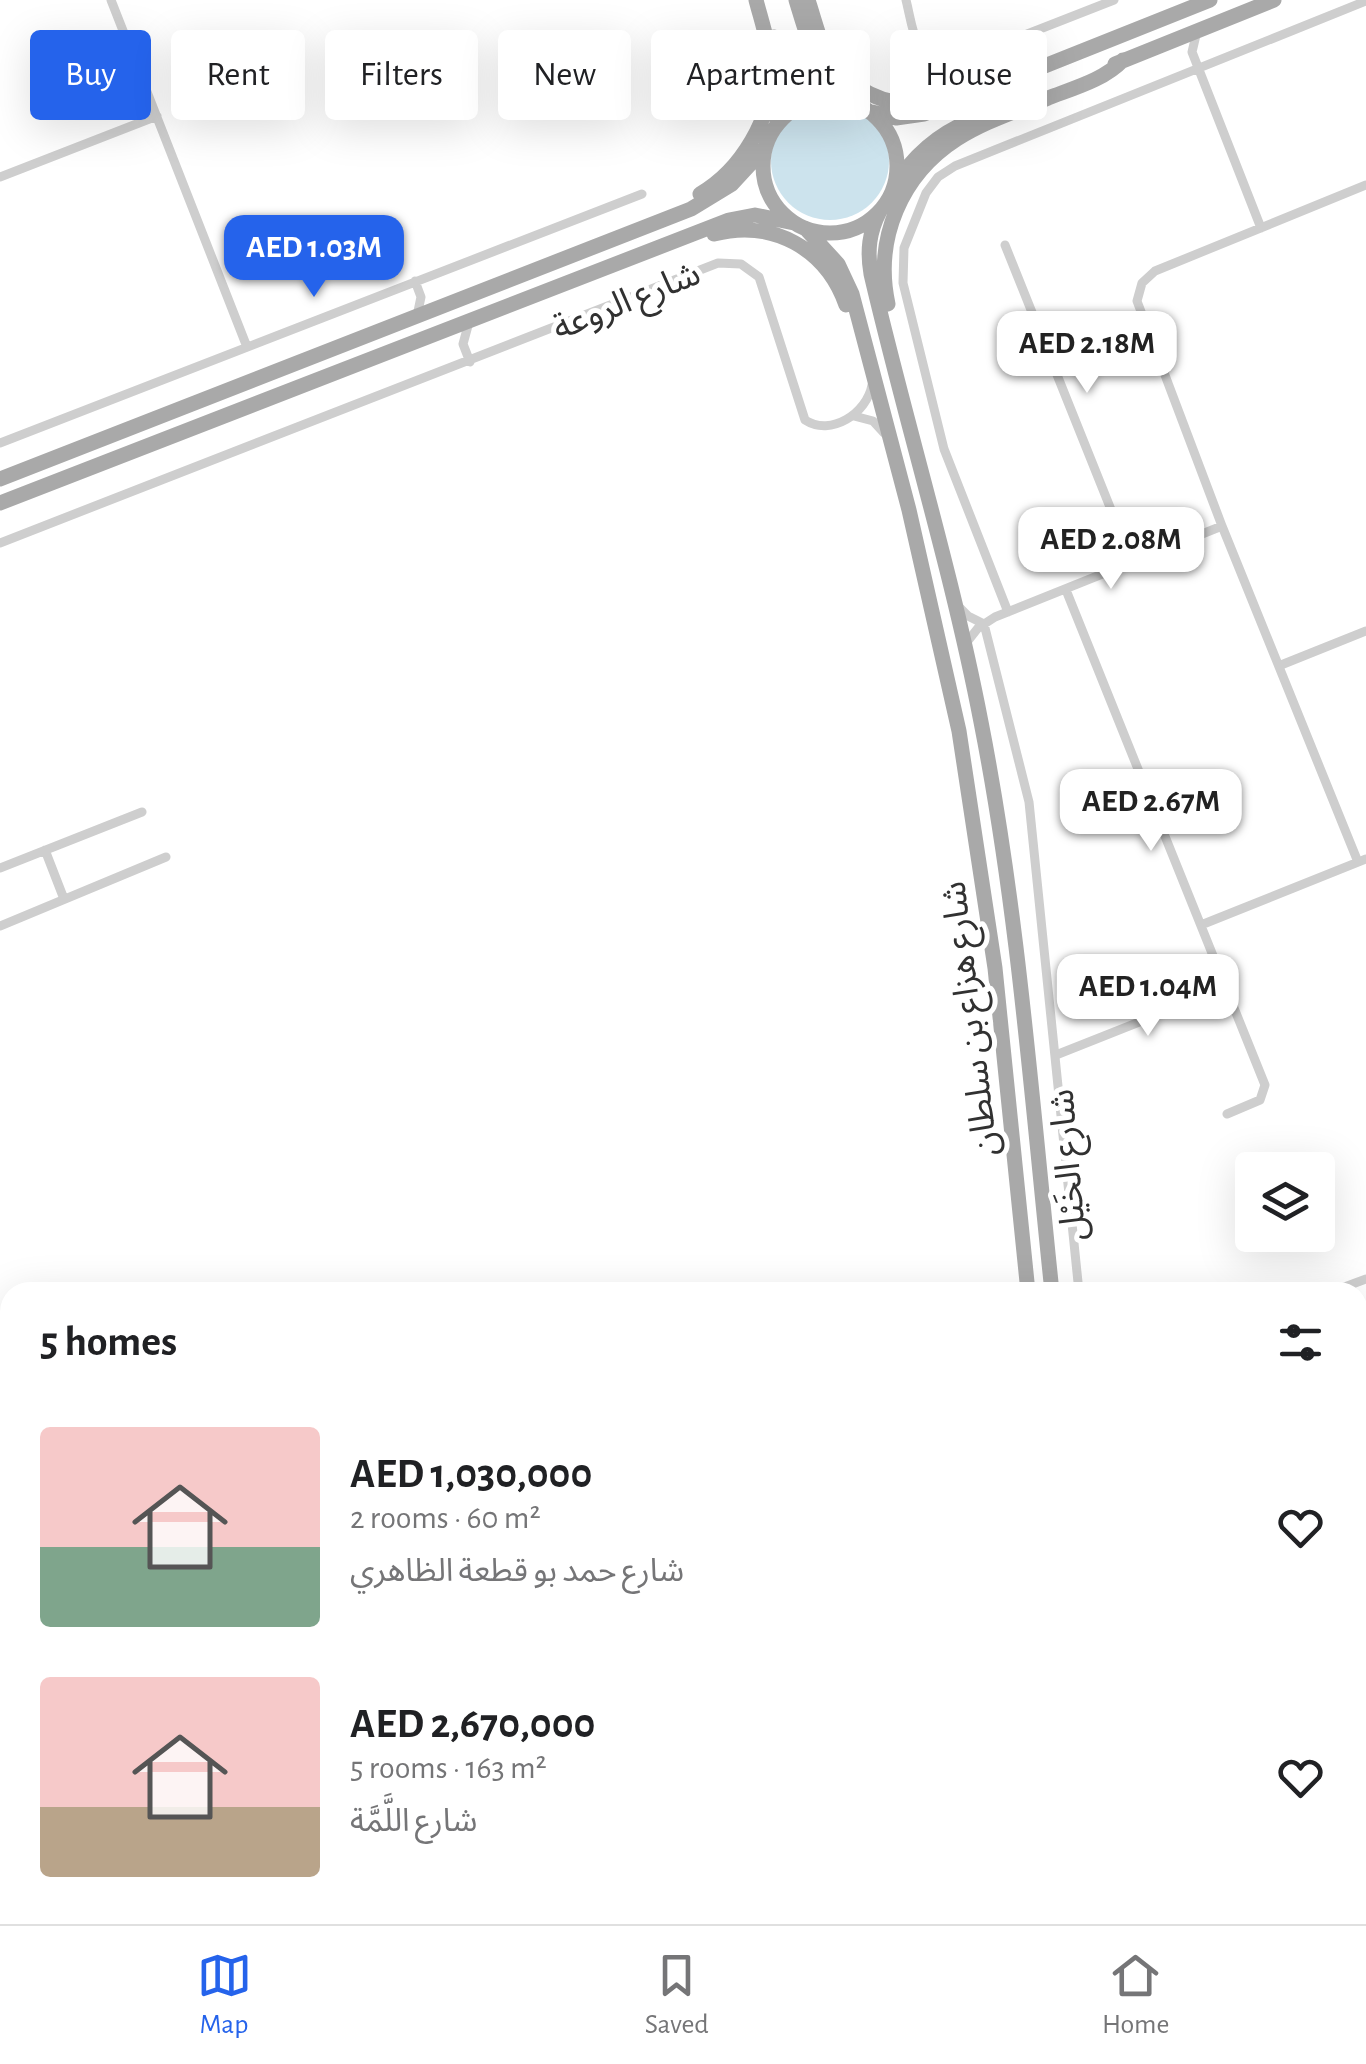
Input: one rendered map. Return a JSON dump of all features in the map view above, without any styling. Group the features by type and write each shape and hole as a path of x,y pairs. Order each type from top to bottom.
{"main road":[{"path":"2,478 583,253 712,198 741,176 765,148 782,113 785,81 760,0"},
{"path":"583,253 605,237 706,190 743,153 761,121 770,86 760,0"},
{"path":"796,0 806,30"},
{"path":"808,0 824,49 838,70 862,89 890,100"},
{"path":"1047,66 1210,0"},
{"path":"0,503 742,216 768,215 825,233 864,224 880,211 911,162 947,132 1274,0"},
{"path":"894,362 896,342 884,284 884,252 893,217 920,170 972,130 1101,76 1123,60"},
{"path":"870,116 890,136 897,170 894,187"},
{"path":"774,128 781,120"},
{"path":"765,148 762,170 767,190 778,208 800,226"},
{"name":"شارع هزاع بن سلطان","path":"880,211 872,226 868,258 966,645 995,804 1019,967 1051,1282"},
{"name":"شارع هزاع بن سلطان","path":"800,226 828,250 846,278 942,650 984,883 1027,1282"},
{"path":"592,273 629,267 727,231 756,230 785,237 810,252 830,274 844,300 855,343 872,373"}],"street":[{"path":"111,0 246,346"},
{"path":"906,0 921,51 929,62 944,67 1114,0"},
{"path":"1008,612 954,478 903,283 902,259 908,236 931,184 946,171 1366,1"},
{"path":"1192,52 1197,31"},
{"path":"1174,40 1192,52 1261,228"},
{"path":"0,177 157,116"},
{"path":"1200,925 1362,860 1222,526 1140,313 1138,295 1145,278 1154,270 1366,186"},
{"path":"0,442 642,194"},
{"path":"1005,245 1132,562"},
{"name":"شارع الروعة","path":"0,543 718,263 730,262 751,269 764,288 804,420 825,426 854,416"},
{"path":"415,281 421,297 416,318"},
{"path":"421,297 440,308"},
{"path":"470,362 463,344 464,331 471,320"},
{"path":"441,332 463,344"},
{"path":"872,373 867,402 854,416 873,421 892,446"},
{"path":"966,645 973,632 1008,612 1222,526"},
{"path":"1066,590 1266,1091 1260,1100 1227,1114"},
{"path":"956,604 984,624"},
{"name":"شارع الخَيْل","path":"984,624 1029,802 1078,1282"},
{"path":"1281,665 1366,631"},
{"path":"0,868 142,812"},
{"path":"45,850 64,900"},
{"path":"0,926 166,857"},
{"path":"1056,1055 1225,988"},
{"path":"1048,1252 1057,1282"}],"water":[{"path":"870,117 888,150 888,172 879,194 863,210 841,219 819,219 797,210 781,194 772,172 772,150 787,120"}]}
